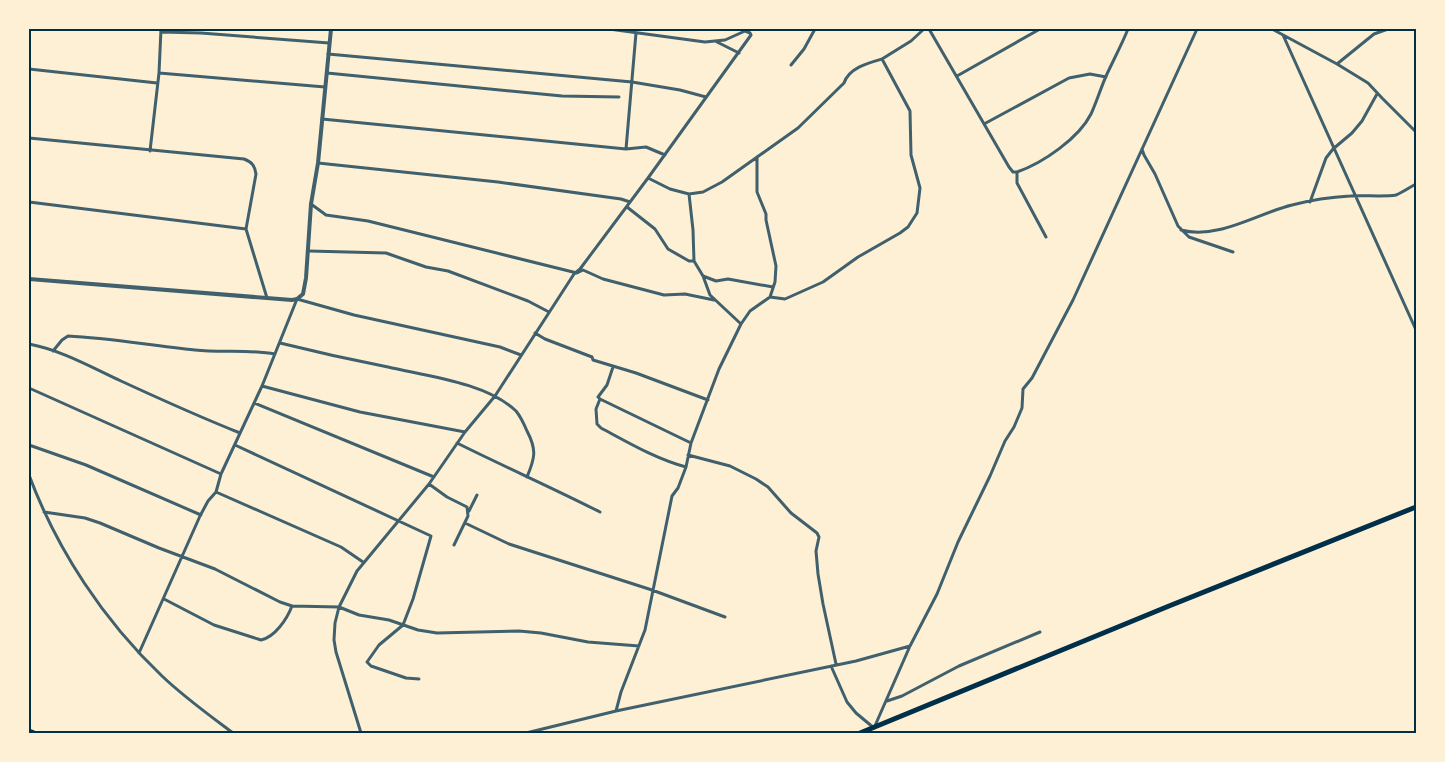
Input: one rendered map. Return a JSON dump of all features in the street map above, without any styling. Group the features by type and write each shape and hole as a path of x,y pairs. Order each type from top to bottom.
{"highway":[{"path":"860,733 1416,507"},
{"path":"29,731 34,733"}],"street":[{"path":"139,653 208,501 216,492 221,474 262,386 297,299 305,287 311,204 318,163 331,29"},
{"path":"361,733 334,646 335,623 339,607 357,571 429,484 465,432 495,396 576,273 648,178 750,37 748,31 716,42 705,42 631,30 608,29"},
{"path":"791,65 804,49 815,29"},
{"path":"648,178 670,189 689,194 703,192 722,182 798,128 844,82 846,76 866,64 882,59 911,41 924,29"},
{"path":"929,29 1013,172 1017,172 1046,157 1064,145 1082,128 1091,114 1128,29"},
{"path":"957,76 1040,29"},
{"path":"831,666 847,702 856,713 874,728 910,646 937,594 958,542 1005,441 1014,427 1022,408 1023,389 1032,378 1073,300 1196,29"},
{"path":"1272,29 1368,83 1416,132"},
{"path":"1337,64 1374,34 1388,29"},
{"path":"150,151 159,73 161,30 329,43"},
{"path":"626,149 636,32"},
{"path":"1283,35 1416,330"},
{"path":"716,42 738,53"},
{"path":"328,54 632,82 706,97"},
{"path":"616,711 650,611 652,590 672,496 678,488 686,467 691,443 721,364 741,324 750,311 770,298 785,299 823,282 858,257 900,233 908,227 917,213 920,188 911,155 910,112 882,59"},
{"path":"29,69 157,82"},
{"path":"159,73 325,87"},
{"path":"326,73 562,96 619,97"},
{"path":"984,124 1069,78 1090,74 1106,77"},
{"path":"1310,202 1326,158 1362,121 1377,94"},
{"path":"322,119 626,149 646,147 664,155"},
{"path":"29,138 244,159 251,162 256,174 246,229 267,298"},
{"path":"1142,148 1181,230 1189,237 1232,252"},
{"path":"757,157 758,192 766,214 776,266 775,282 770,298"},
{"path":"318,163 498,182 594,195 630,202"},
{"path":"1017,172 1017,183 1046,237"},
{"path":"1181,230 1197,232 1219,228 1252,220 1291,205 1356,196 1393,195 1416,184"},
{"path":"689,194 694,261 714,300 741,324"},
{"path":"29,202 246,229"},
{"path":"311,204 326,215 368,221 576,273 583,270 602,279 664,295 685,294 714,300"},
{"path":"626,207 655,229 668,249 689,261 694,261"},
{"path":"308,251 373,251 386,253 426,267 448,270 528,301 549,312"},
{"path":"703,276 716,281 728,279 773,287"},
{"path":"29,279 297,299 354,315 500,347 521,355"},
{"path":"535,333 545,339 592,357 592,360 636,373 708,400"},
{"path":"53,351 68,336 133,341 196,350 262,351 275,354"},
{"path":"280,343 442,379 483,390 495,396 516,411 532,441 535,451 534,461 527,477"},
{"path":"29,344 53,351 188,412 240,433"},
{"path":"613,367 598,397 600,399 596,409 597,424 601,428 665,461 686,467"},
{"path":"262,386 360,412 465,432"},
{"path":"29,388 221,474"},
{"path":"600,399 691,443"},
{"path":"254,403 434,477"},
{"path":"457,443 567,494 600,512"},
{"path":"29,444 86,466 201,516"},
{"path":"235,445 431,536 413,599 403,625 379,645 368,662 370,666 399,674 406,678 419,679"},
{"path":"688,455 730,466 756,479 768,487 791,513 817,533 819,538 816,551 818,574 836,664"},
{"path":"29,475 44,512 64,550 96,599 139,653 175,687 233,733"},
{"path":"429,484 447,497 467,507 469,511"},
{"path":"216,492 341,547 363,562"},
{"path":"454,545 477,495"},
{"path":"44,512 92,520 216,569 280,602 292,606 339,607 359,615 389,620 418,630 437,633 519,631 588,642 639,646"},
{"path":"465,523 509,544 652,590 725,617"},
{"path":"164,599 214,625 261,640 268,638 276,630 292,606"},
{"path":"887,701 902,696 958,666 1040,632"},
{"path":"526,733 616,711 831,666 910,646"}]}
